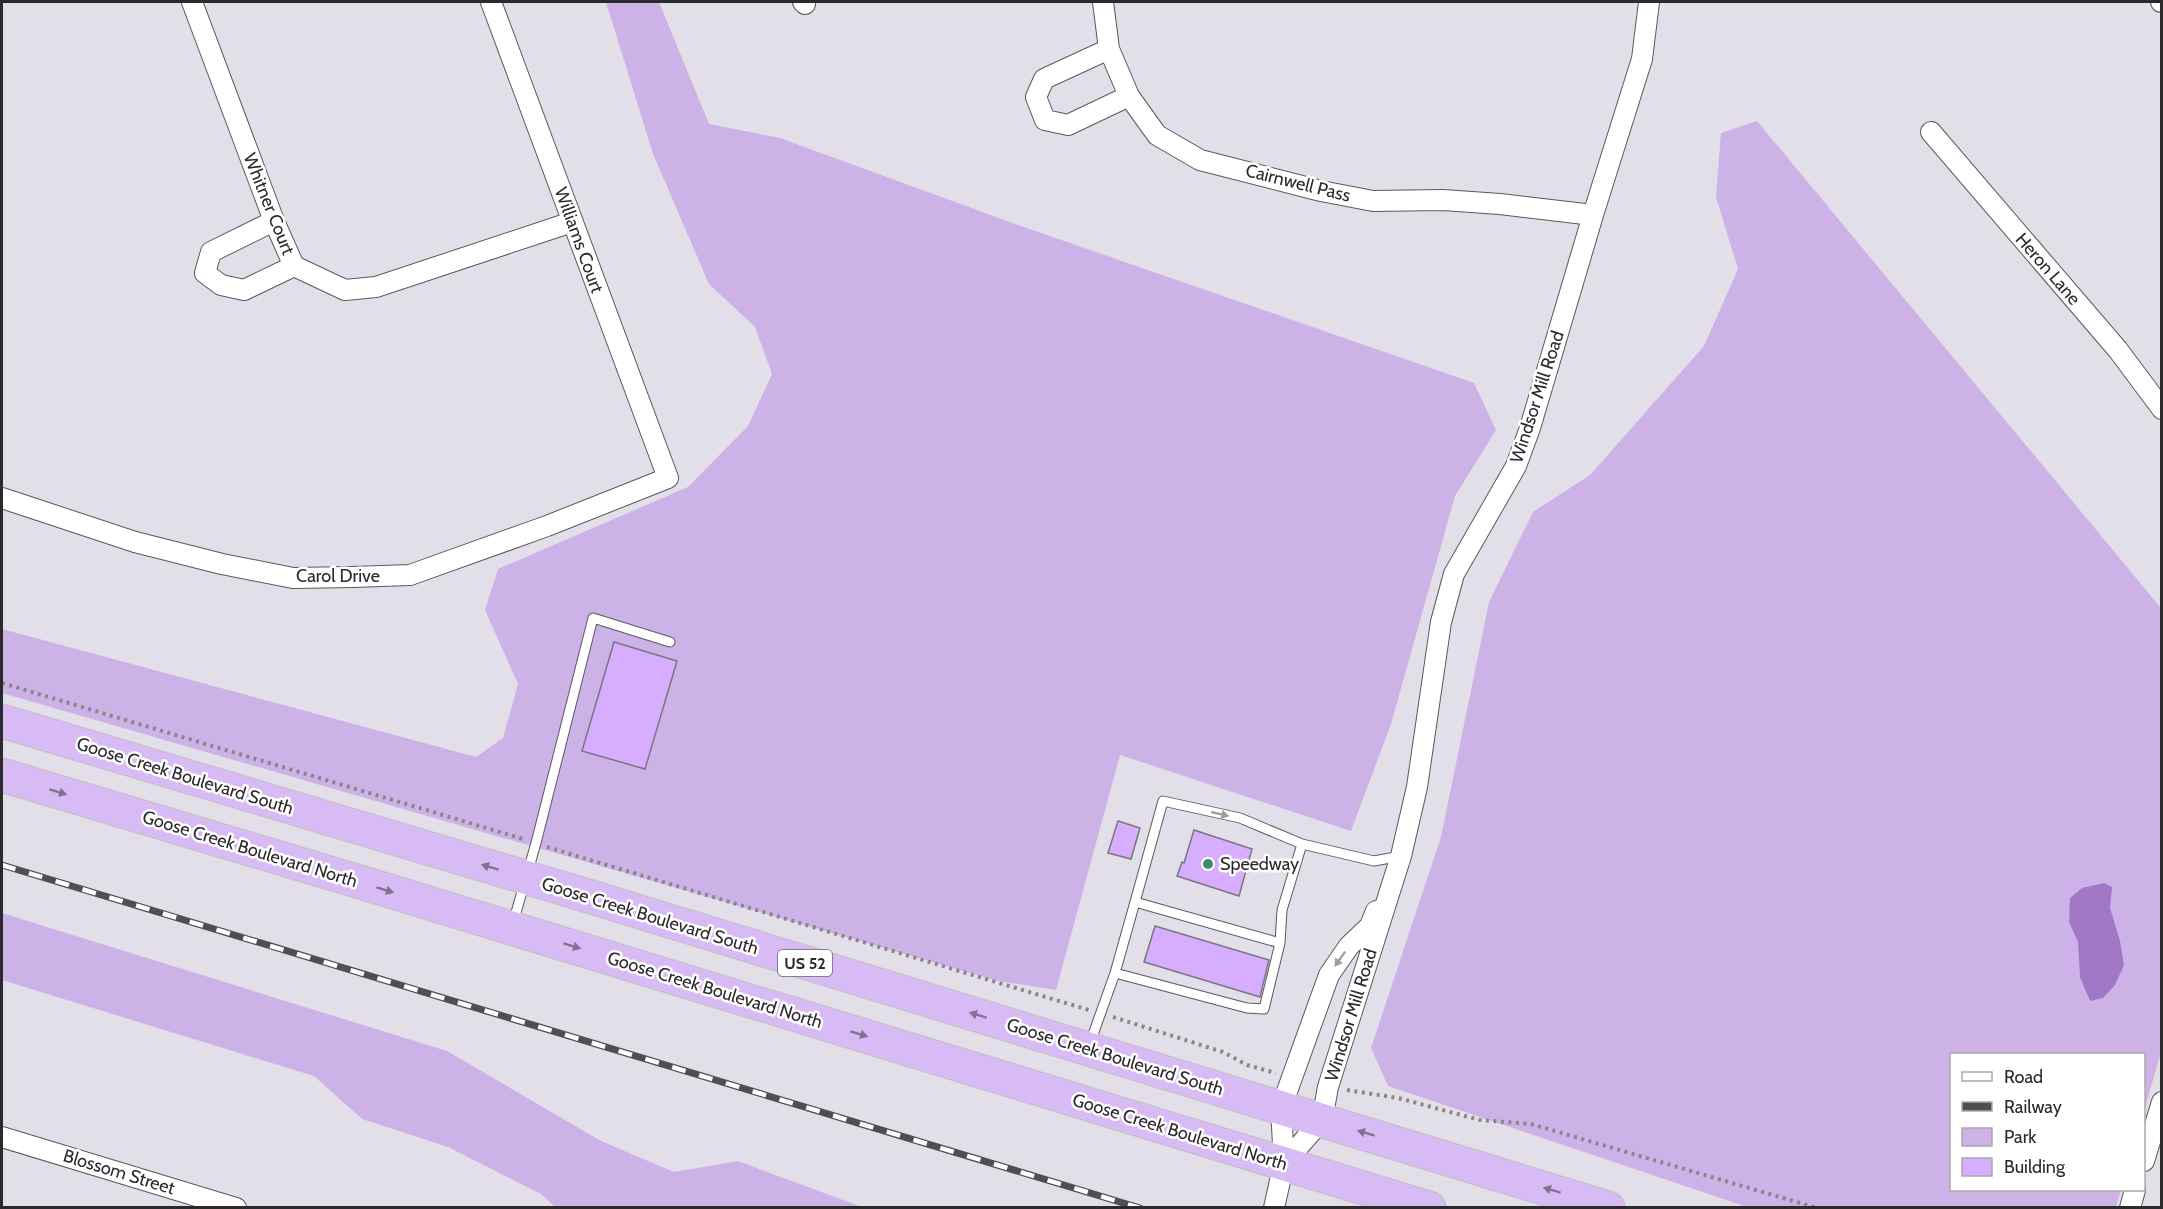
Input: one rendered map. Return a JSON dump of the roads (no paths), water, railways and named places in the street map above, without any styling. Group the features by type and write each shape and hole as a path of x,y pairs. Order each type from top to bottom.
{"highway":[{"name":"Goose Creek Boulevard South","path":"2,720 1088,1048 1287,1093 1322,1120 1608,1208"},
{"name":"Goose Creek Boulevard North","path":"2,775 1429,1208"}],"street":[{"name":"Whitner Court","path":"192,2 274,222 294,266 345,290 376,287 572,222"},
{"name":"Williams Court","path":"491,2 668,478"},
{"name":"Cairnwell Pass","path":"1103,2 1110,49 1129,96 1157,135 1200,160 1266,175 1321,191 1373,201 1443,200 1593,215"},
{"name":"Windsor Mill Road","path":"1322,1120 1328,1087 1401,856 1417,787 1440,622 1454,574 1516,466 1530,428 1642,59 1649,2"},
{"path":"1110,49 1044,79 1036,97 1046,120 1068,125 1129,96"},
{"name":"Heron Lane","path":"1931,132 2118,350 2162,409"},
{"path":"274,222 211,252 205,273 221,285 244,290 294,266"},
{"name":"Carol Drive","path":"2,498 135,542 222,564 293,578 353,577 410,575 547,526 668,478"},
{"name":"Windsor Mill Road","path":"1287,1093 1329,975 1349,946 1370,926 1401,856"},
{"path":"1274,1208 1284,1164 1287,1093"},
{"path":"2145,1158 2162,1102"},
{"path":"1284,1164 1322,1120"},
{"name":"Blossom Street","path":"2,1137 236,1208"},
{"path":"2130,1208 2135,1191"}],"lane":[{"path":"512,928 536,843 592,618 670,642"},
{"path":"1088,1048 1115,973 1163,801 1240,818 1302,844 1374,861 1401,856"},
{"path":"1115,973 1247,1008 1264,1009 1280,943 1282,910 1302,844"},
{"path":"1135,902 1280,943"}],"railway":[{"path":"2,865 1140,1208"}],"place":[{"name":"Speedway","path":"1208,864"}]}
